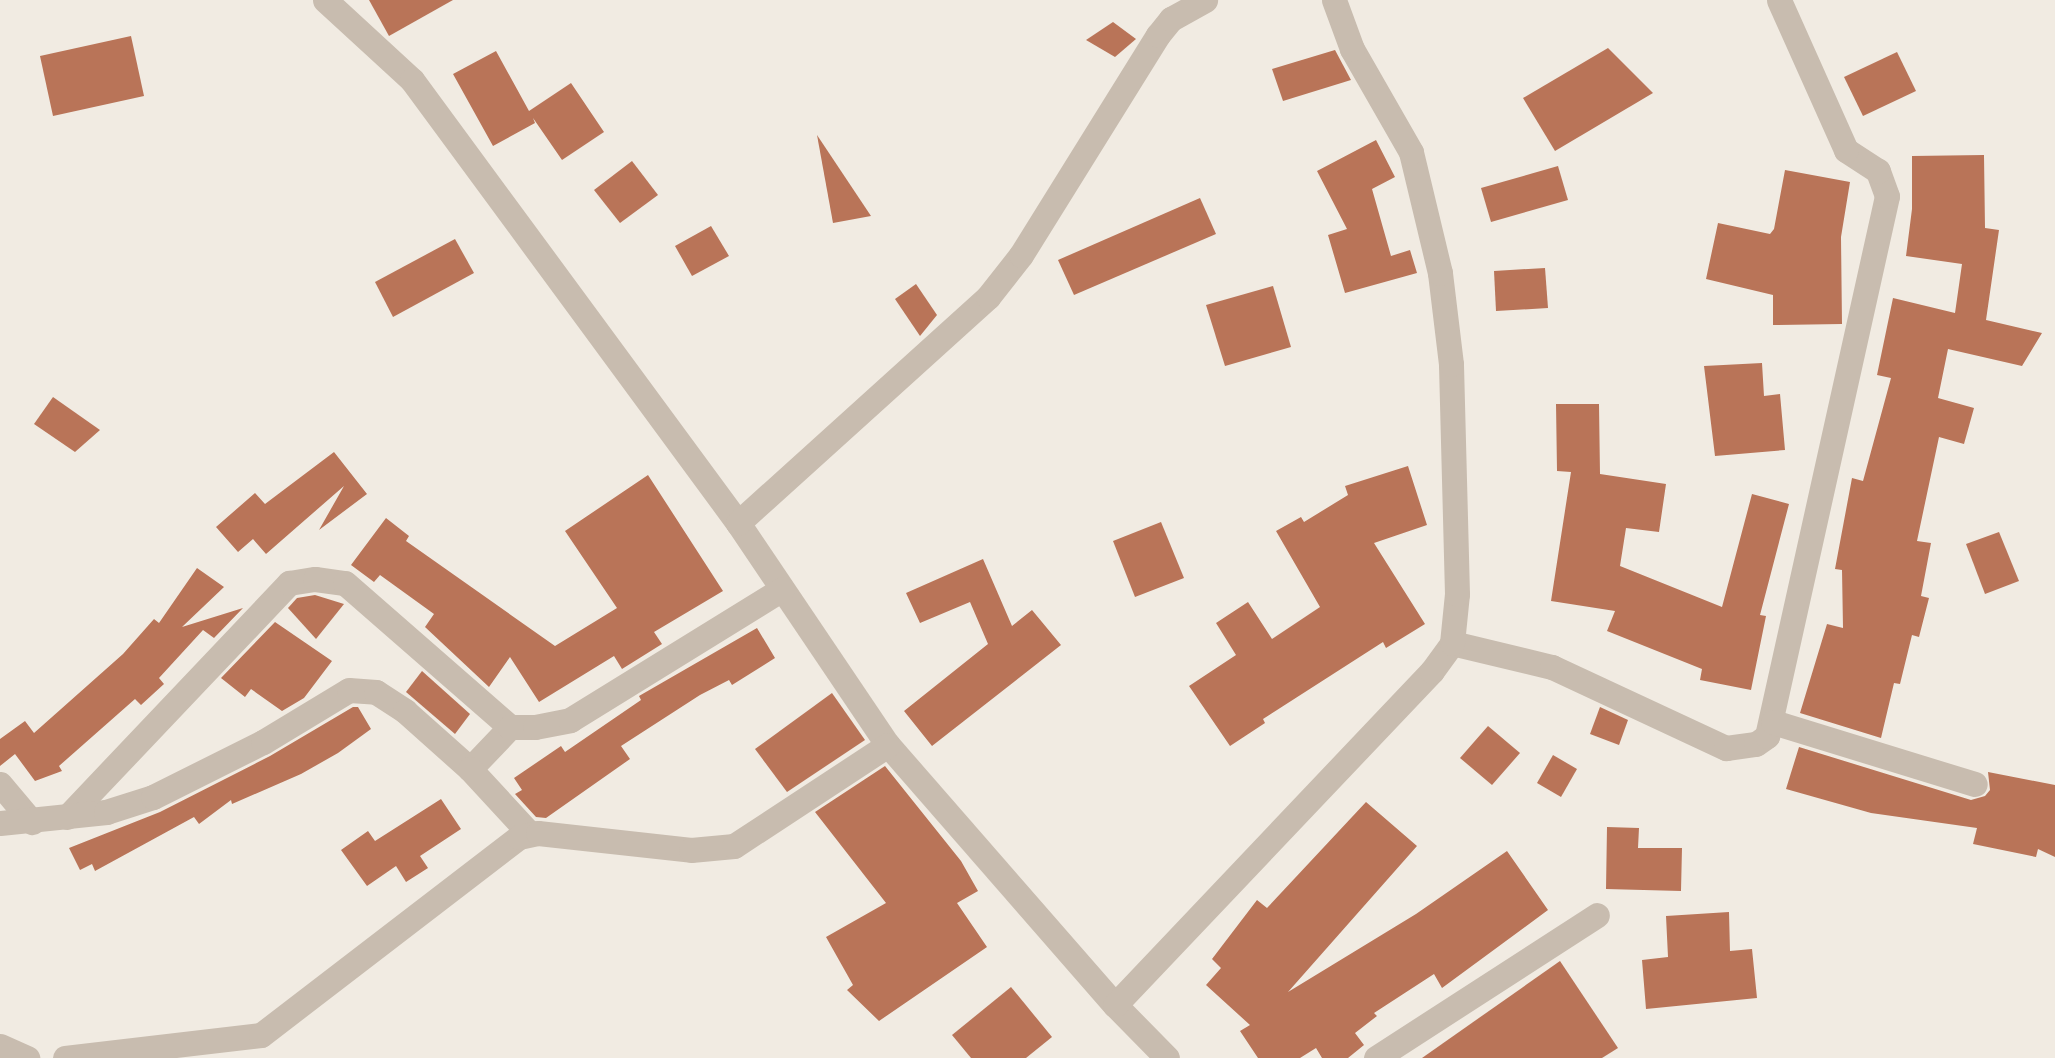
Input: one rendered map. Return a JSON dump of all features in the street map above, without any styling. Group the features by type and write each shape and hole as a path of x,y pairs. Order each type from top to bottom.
{"street":[{"path":"325,0 412,80 738,523 888,745 1115,1005 1167,1058"},
{"path":"738,523 988,298 1021,255 1158,35 1172,19 1205,0"},
{"path":"1115,1005 1432,671 1452,642 1457,594 1452,364 1440,273 1411,152 1352,48 1334,0"},
{"path":"1452,642 1552,667 1726,748 1756,744 1773,722 1887,196 1878,171 1846,150 1778,0"},
{"path":"67,817 289,583 316,579 345,583 510,727"},
{"path":"470,770 510,727 570,720 782,589"},
{"path":"0,822 32,822 106,812 152,796 263,742 349,690 376,692 386,698 470,770 530,834"},
{"path":"1773,722 1975,784"},
{"path":"65,1058 250,1037 271,1030 511,843 530,834 690,850 734,846 888,745"},
{"path":"0,784 32,822"},
{"path":"1376,1058 1597,915"},
{"path":"0,1046 26,1058"}],"building":[{"path":"369,0 453,0 389,36"},
{"path":"1113,22 1136,39 1115,57 1086,40"},
{"path":"131,36 144,96 53,116 40,56"},
{"path":"1608,48 1653,93 1555,151 1523,98"},
{"path":"1335,50 1351,80 1283,101 1272,69"},
{"path":"496,51 529,111 571,83 604,132 562,160 533,118 535,123 493,146 453,74"},
{"path":"1897,52 1916,91 1863,116 1844,77"},
{"path":"817,135 871,216 833,223"},
{"path":"1376,140 1395,177 1372,189 1391,256 1410,250 1417,273 1345,293 1328,235 1347,229 1317,171"},
{"path":"1984,155 1985,228 1999,230 1986,320 2042,333 2022,366 1948,349 1938,398 1974,408 1964,444 1939,437 1917,541 1931,543 1921,596 1929,598 1919,637 1912,635 1900,684 1894,683 1881,738 1800,713 1827,624 1843,628 1842,570 1835,569 1852,478 1863,481 1891,378 1877,375 1893,298 1955,313 1962,264 1906,256 1912,209 1912,156"},
{"path":"632,161 658,195 620,223 594,190"},
{"path":"1558,166 1568,200 1491,222 1481,188"},
{"path":"1785,170 1850,182 1841,237 1842,324 1773,325 1773,295 1706,279 1718,223 1770,234 1774,229"},
{"path":"1200,198 1216,234 1074,295 1058,260"},
{"path":"711,226 729,256 692,276 675,246"},
{"path":"455,239 474,273 393,317 375,282"},
{"path":"1545,268 1548,308 1496,311 1494,271"},
{"path":"916,284 937,315 920,336 895,299"},
{"path":"1273,286 1291,347 1225,366 1206,305"},
{"path":"1762,363 1764,396 1780,394 1785,450 1715,456 1704,366"},
{"path":"53,397 100,430 75,452 34,424"},
{"path":"1556,404 1599,404 1600,474 1666,484 1659,532 1626,528 1620,566 1722,607 1752,494 1789,504 1760,615 1766,616 1751,690 1700,680 1702,669 1607,631 1615,611 1551,601 1571,472 1557,471"},
{"path":"334,452 367,494 319,530 344,486 266,554 253,539 238,552 216,527 255,493 265,504"},
{"path":"1408,466 1427,525 1374,543 1425,624 1386,648 1383,642 1263,719 1265,723 1230,746 1189,686 1236,655 1216,623 1248,602 1272,639 1320,607 1276,531 1301,517 1304,522 1348,495 1345,486"},
{"path":"648,475 723,591 654,632 662,644 622,669 614,656 539,702 510,657 489,687 425,627 434,614 380,575 374,582 351,565 386,518 409,536 406,541 555,646 617,608 565,531"},
{"path":"1161,522 1184,578 1135,597 1113,541"},
{"path":"1999,532 2019,581 1985,594 1966,544"},
{"path":"983,559 1012,626 1032,610 1061,645 932,746 904,711 988,644 970,602 920,623 906,593"},
{"path":"197,568 224,587 182,627 243,608 214,638 203,630 159,678 164,684 141,705 135,699 59,766 62,771 35,781 15,754 0,766 0,739 25,721 34,733 123,654 154,619 159,623"},
{"path":"315,595 344,604 316,639 288,608 297,598"},
{"path":"275,622 332,661 304,698 282,711 251,689 245,697 221,678"},
{"path":"757,628 775,658 732,685 729,680 700,695 621,746 630,759 546,818 536,817 515,794 522,790 514,778 561,746 565,752 641,700 639,696"},
{"path":"422,671 470,714 455,734 406,692"},
{"path":"832,693 865,740 787,792 755,749"},
{"path":"358,707 371,729 338,753 301,774 232,804 231,800 199,824 194,817 95,871 92,864 80,870 69,848 160,812 270,756"},
{"path":"1600,707 1628,720 1619,745 1590,734"},
{"path":"1488,726 1520,753 1492,785 1460,758"},
{"path":"1799,747 1971,800 1990,790 1988,772 2055,785 2055,857 2038,849 2036,857 1973,844 1977,828 1871,813 1786,789"},
{"path":"1553,755 1577,769 1561,797 1537,783"},
{"path":"885,766 961,861 978,891 957,903 987,947 879,1021 847,990 853,985 826,937 886,903 815,812"},
{"path":"441,799 461,829 420,856 428,868 406,882 396,866 367,886 341,850 368,831 375,841"},
{"path":"1366,802 1417,846 1288,992 1416,914 1507,851 1548,910 1442,988 1434,974 1374,1013 1377,1016 1355,1033 1364,1045 1348,1058 1322,1058 1316,1048 1300,1058 1258,1058 1240,1031 1250,1025 1206,985 1221,968 1212,959 1257,900 1267,908"},
{"path":"1607,827 1639,828 1638,848 1682,848 1681,891 1606,889"},
{"path":"1729,912 1730,951 1752,949 1757,998 1646,1009 1642,960 1668,957 1666,916"},
{"path":"1560,961 1618,1048 1602,1058 1422,1058"},
{"path":"1011,987 1052,1037 1026,1058 971,1058 952,1035"}]}
